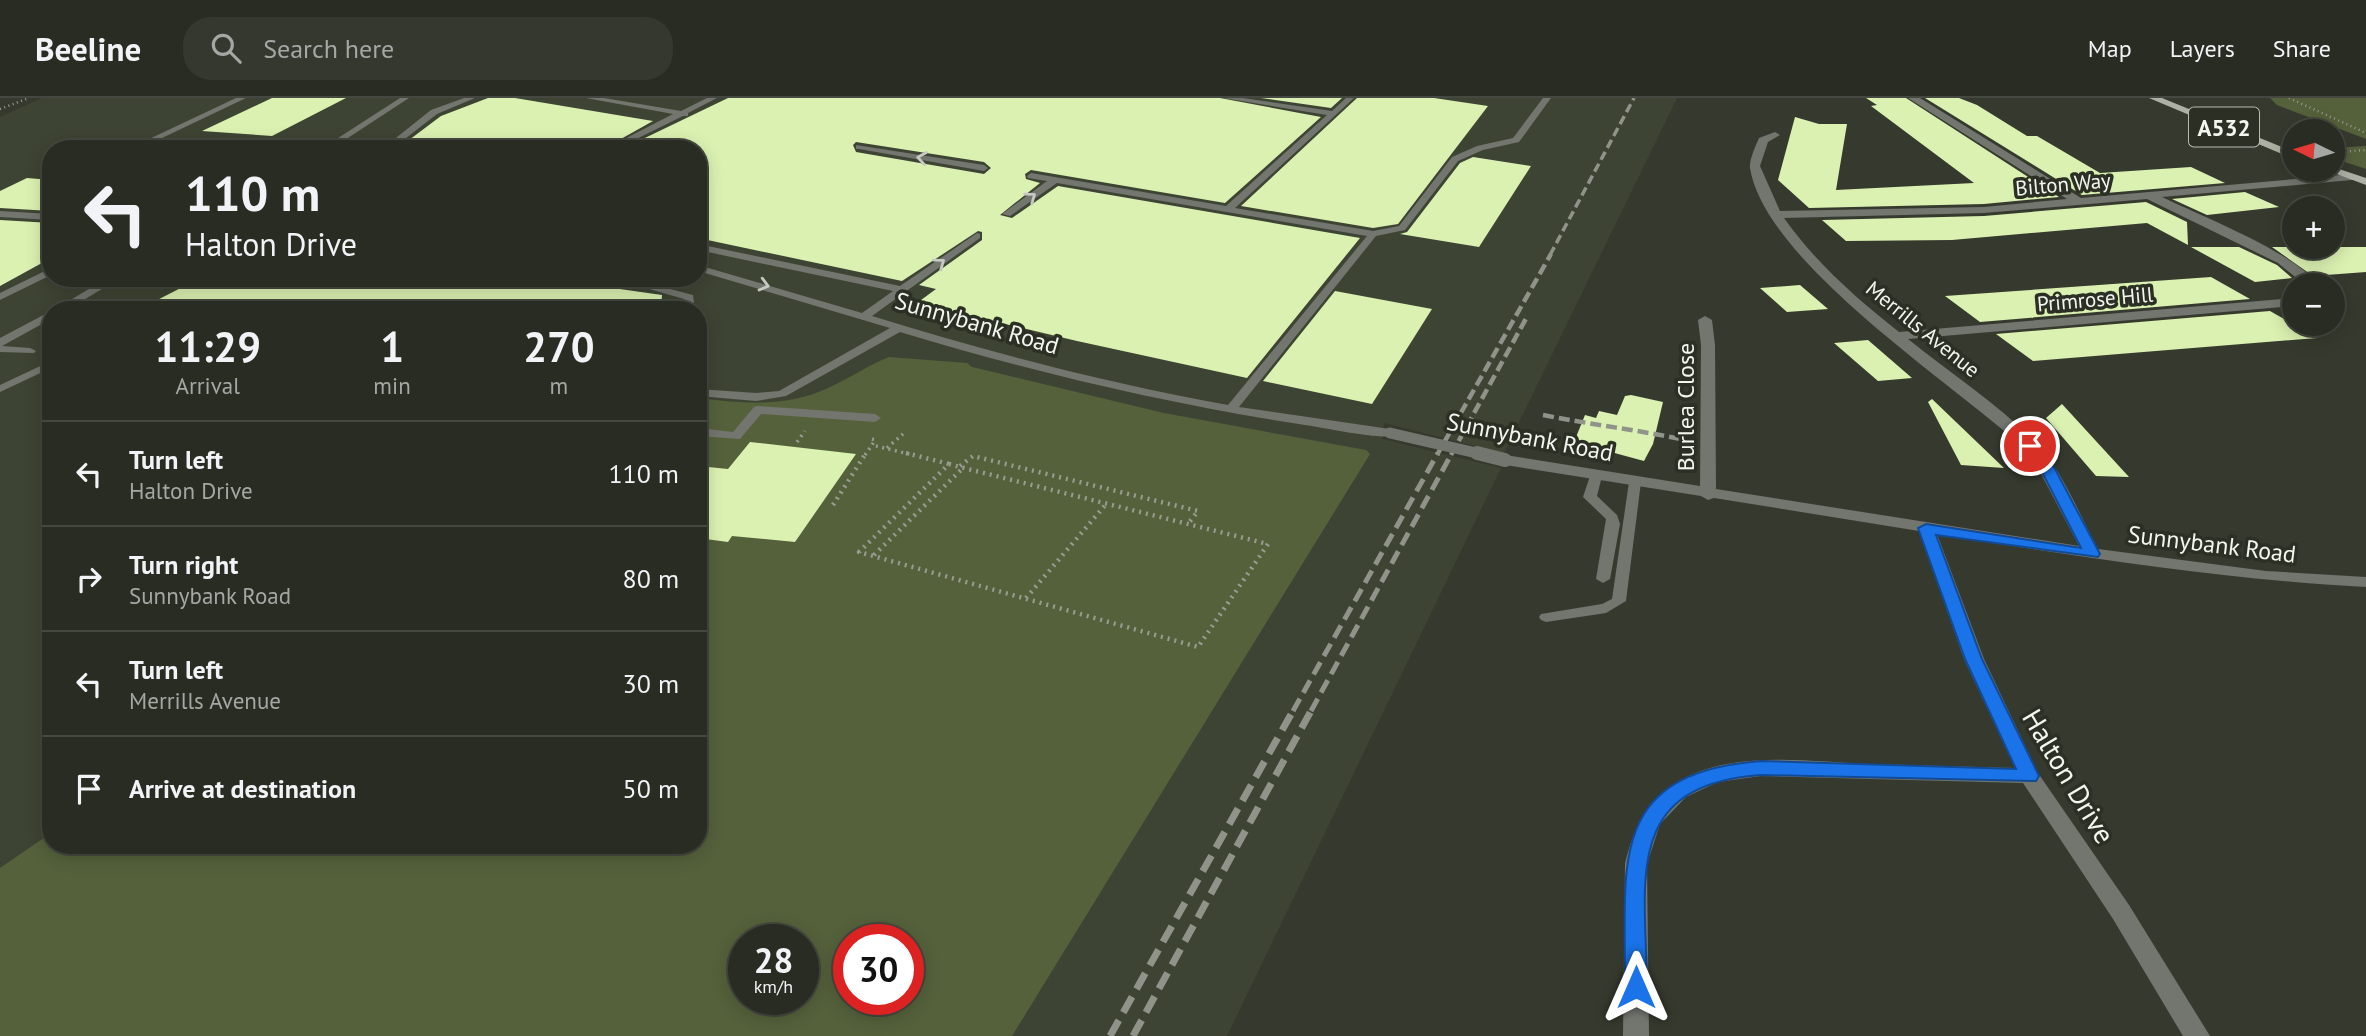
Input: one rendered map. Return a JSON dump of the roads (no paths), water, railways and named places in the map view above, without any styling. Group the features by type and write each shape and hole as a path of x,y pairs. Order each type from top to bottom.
{"main road":[{"name":"A532","path":"2154,98 2282,151"},
{"path":"2345,175 2366,182"}],"street":[{"path":"1913,98 2078,201"},
{"name":"Merrills Avenue","path":"1775,135 1763,140 1755,166 1776,215 1807,258 2030,446 2048,469 2092,554"},
{"name":"Bilton Way","path":"1776,215 1942,213 2351,177"},
{"path":"2148,195 2282,260 2301,273"},
{"name":"Primrose Hill","path":"1898,336 2282,303"},
{"name":"Burlea Close","path":"1705,320 1708,345 1708,495"},
{"name":"Sunnybank Road","path":"1505,460 1708,495 2092,554 2220,572 2366,582"},
{"name":"Halton Drive","path":"1926,528 1974,659 2029,776 2121,912 2197,1036"},
{"path":"1636,1036 1636,864 1640,842 1647,822 1664,802 1689,784 1732,770 1761,768 2029,776"}],"lane":[{"path":"151,140 242,98"},
{"path":"339,140 405,98"},
{"path":"398,140 435,112 471,98"},
{"path":"590,98 687,115"},
{"path":"630,140 687,115 690,108 713,98"},
{"path":"1227,98 1332,113"},
{"path":"1228,209 1350,98"},
{"path":"1031,176 1373,234 1402,228 1455,159 1480,148 1516,140 1547,98"},
{"path":"859,147 984,168"},
{"path":"1007,214 1055,180"},
{"path":"0,214 42,216"},
{"path":"1231,409 1373,234"},
{"path":"864,316 977,236"},
{"path":"707,249 903,290"},
{"name":"Sunnybank Road","path":"707,271 1032,365 1231,409 1391,433 1505,460"},
{"path":"0,297 42,276"},
{"path":"75,301 99,287"},
{"path":"653,287 689,297 689,301"},
{"path":"0,343 42,319"},
{"path":"707,393 756,397 782,394 900,327"},
{"path":"0,349 30,351"},
{"path":"0,389 42,368"},
{"path":"707,433 736,436 758,410 875,418"},
{"path":"1595,475 1590,497 1612,518 1613,524 1603,579"},
{"path":"1546,617 1606,608 1619,601 1635,482"}],"railway":[{"path":"1550,255 1634,98"},
{"path":"1437,455 1551,254"},
{"path":"1451,455 1528,315"},
{"path":"1543,415 1690,441"},
{"path":"1293,711 1438,453"},
{"path":"1311,711 1452,453"},
{"path":"1110,1036 1294,709"},
{"path":"1133,1036 1312,709"}]}
